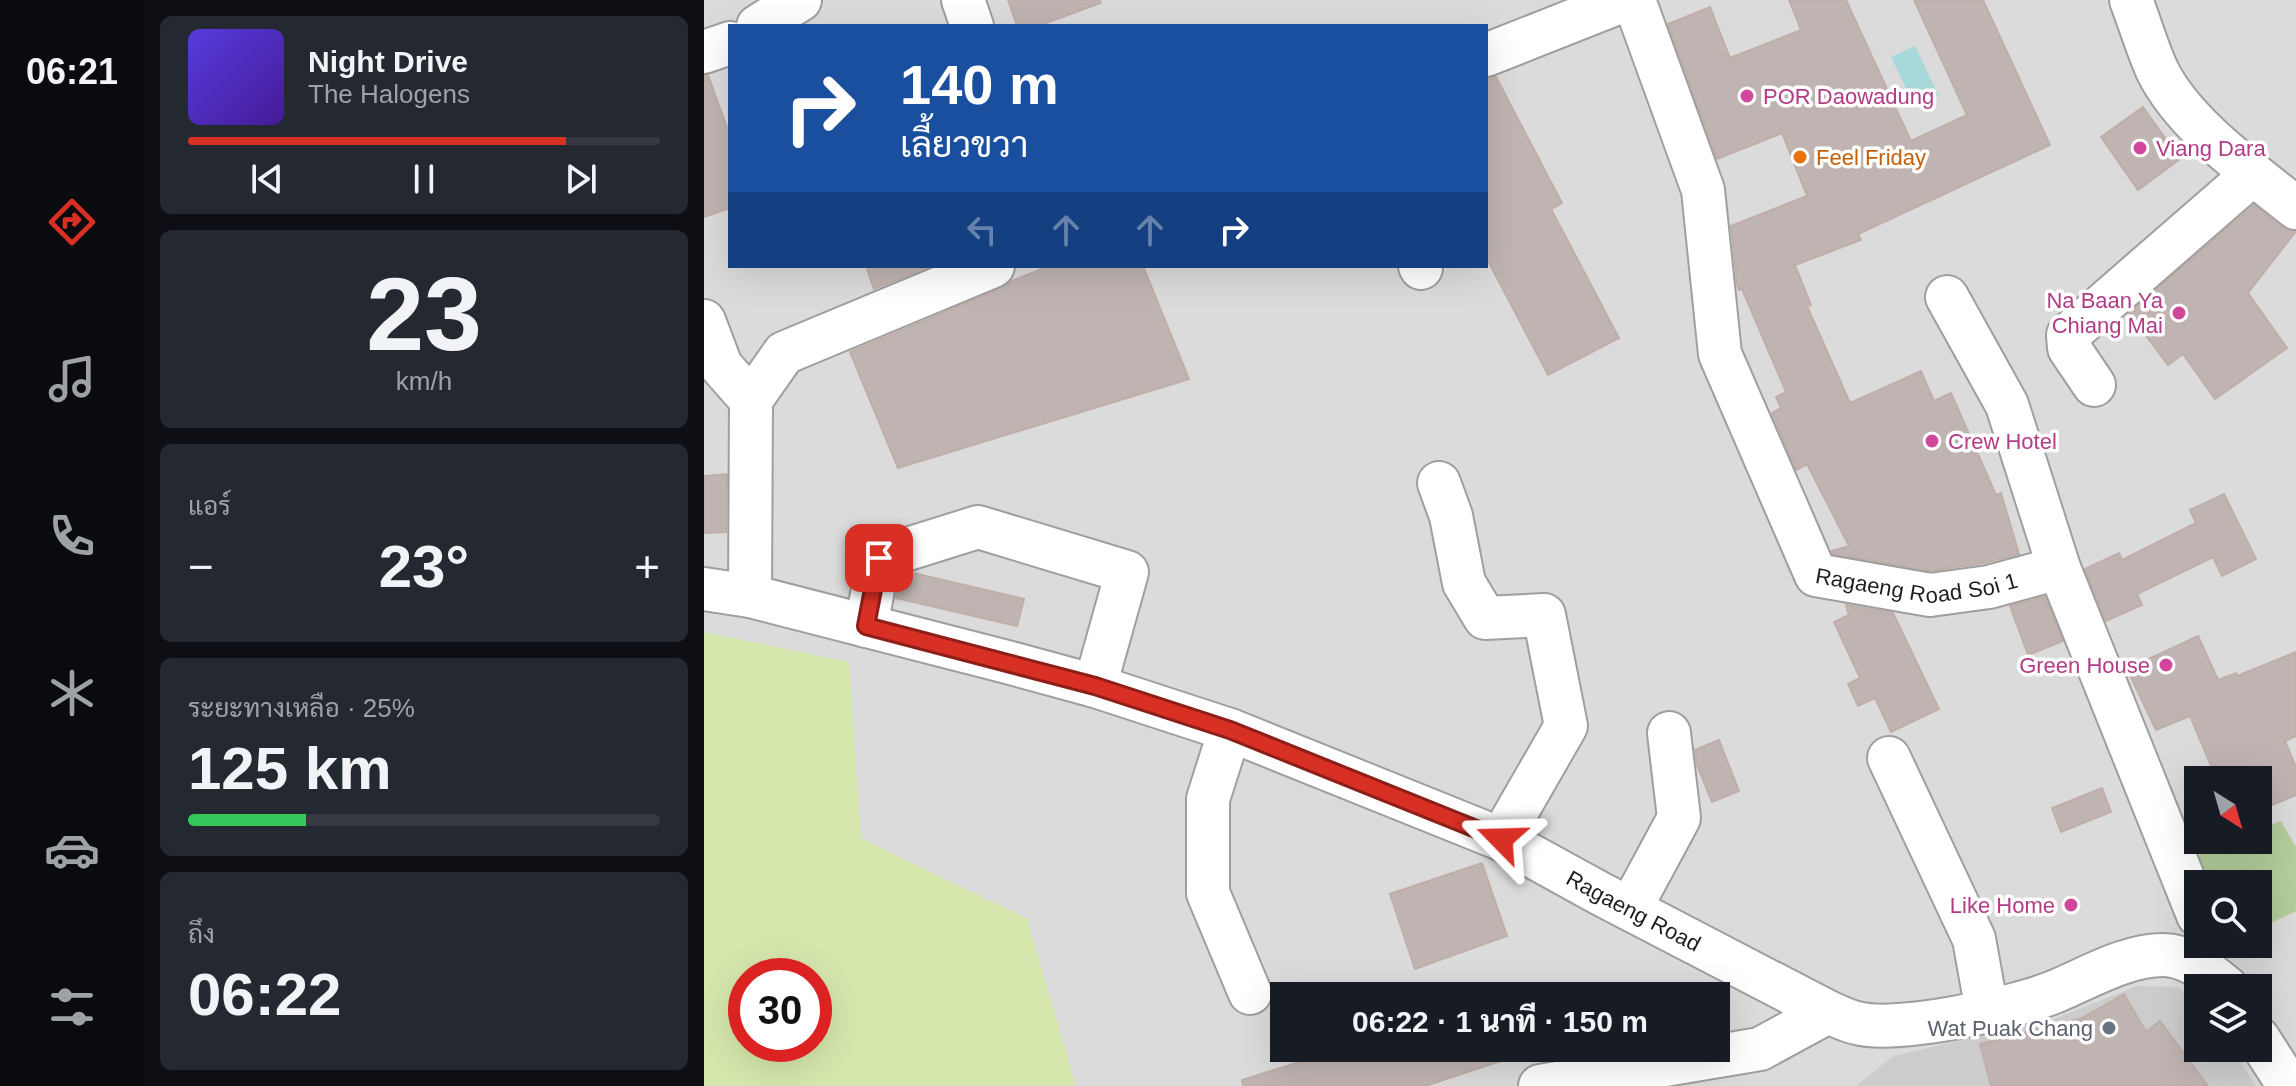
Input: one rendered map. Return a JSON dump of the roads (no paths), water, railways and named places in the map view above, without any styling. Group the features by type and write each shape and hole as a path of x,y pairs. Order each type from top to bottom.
{"street":[{"path":"761,24 800,0"},
{"path":"963,0 971,24"},
{"path":"1488,53 1532,16 1625,0"},
{"name":"Ragaeng Road Soi 1","path":"1634,0 1703,190 1720,354 1816,575 1930,595 1989,587 2059,568"},
{"path":"2131,0 2158,71 2181,105 2253,174 2296,208"},
{"path":"704,52 728,44"},
{"path":"2094,385 2069,348 2068,335 2253,174"},
{"path":"750,596 751,400 784,353 988,268"},
{"path":"1947,297 2007,405 2059,568 2184,880"},
{"path":"704,321 721,366 751,400"},
{"path":"1439,483 1451,516 1464,583 1485,618 1544,615 1566,726 1501,839"},
{"path":"866,626 879,558 978,527 1127,572 1095,686"},
{"name":"Ragaeng Road","path":"704,589 750,596 1095,686 1230,730 1501,839 1828,1012 1858,1024 1895,1026 1987,1011 2048,995 2134,959 2165,955 2202,968 2210,974"},
{"path":"1230,730 1208,799 1208,893 1250,993"},
{"path":"1630,909 1679,818 1669,733"},
{"path":"1889,758 1974,939 1987,1011"},
{"path":"1540,1086 1592,1082 1760,1049 1828,1012"},
{"path":"2272,1060 2289,1086"}],"water":[{"path":"1915,46 1939,96 1915,107 1891,57"}],"place":[{"name":"POR Daowadung","path":"1747,96"},
{"name":"Viang Dara","path":"2140,148"},
{"name":"Feel Friday","path":"1800,157"},
{"name":"Na Baan Ya Chiang Mai","path":"2179,313"},
{"name":"Crew Hotel","path":"1932,441"},
{"name":"Green House","path":"2166,665"},
{"name":"Like Home","path":"2071,905"},
{"name":"Wat Puak Chang","path":"2109,1028"}]}
